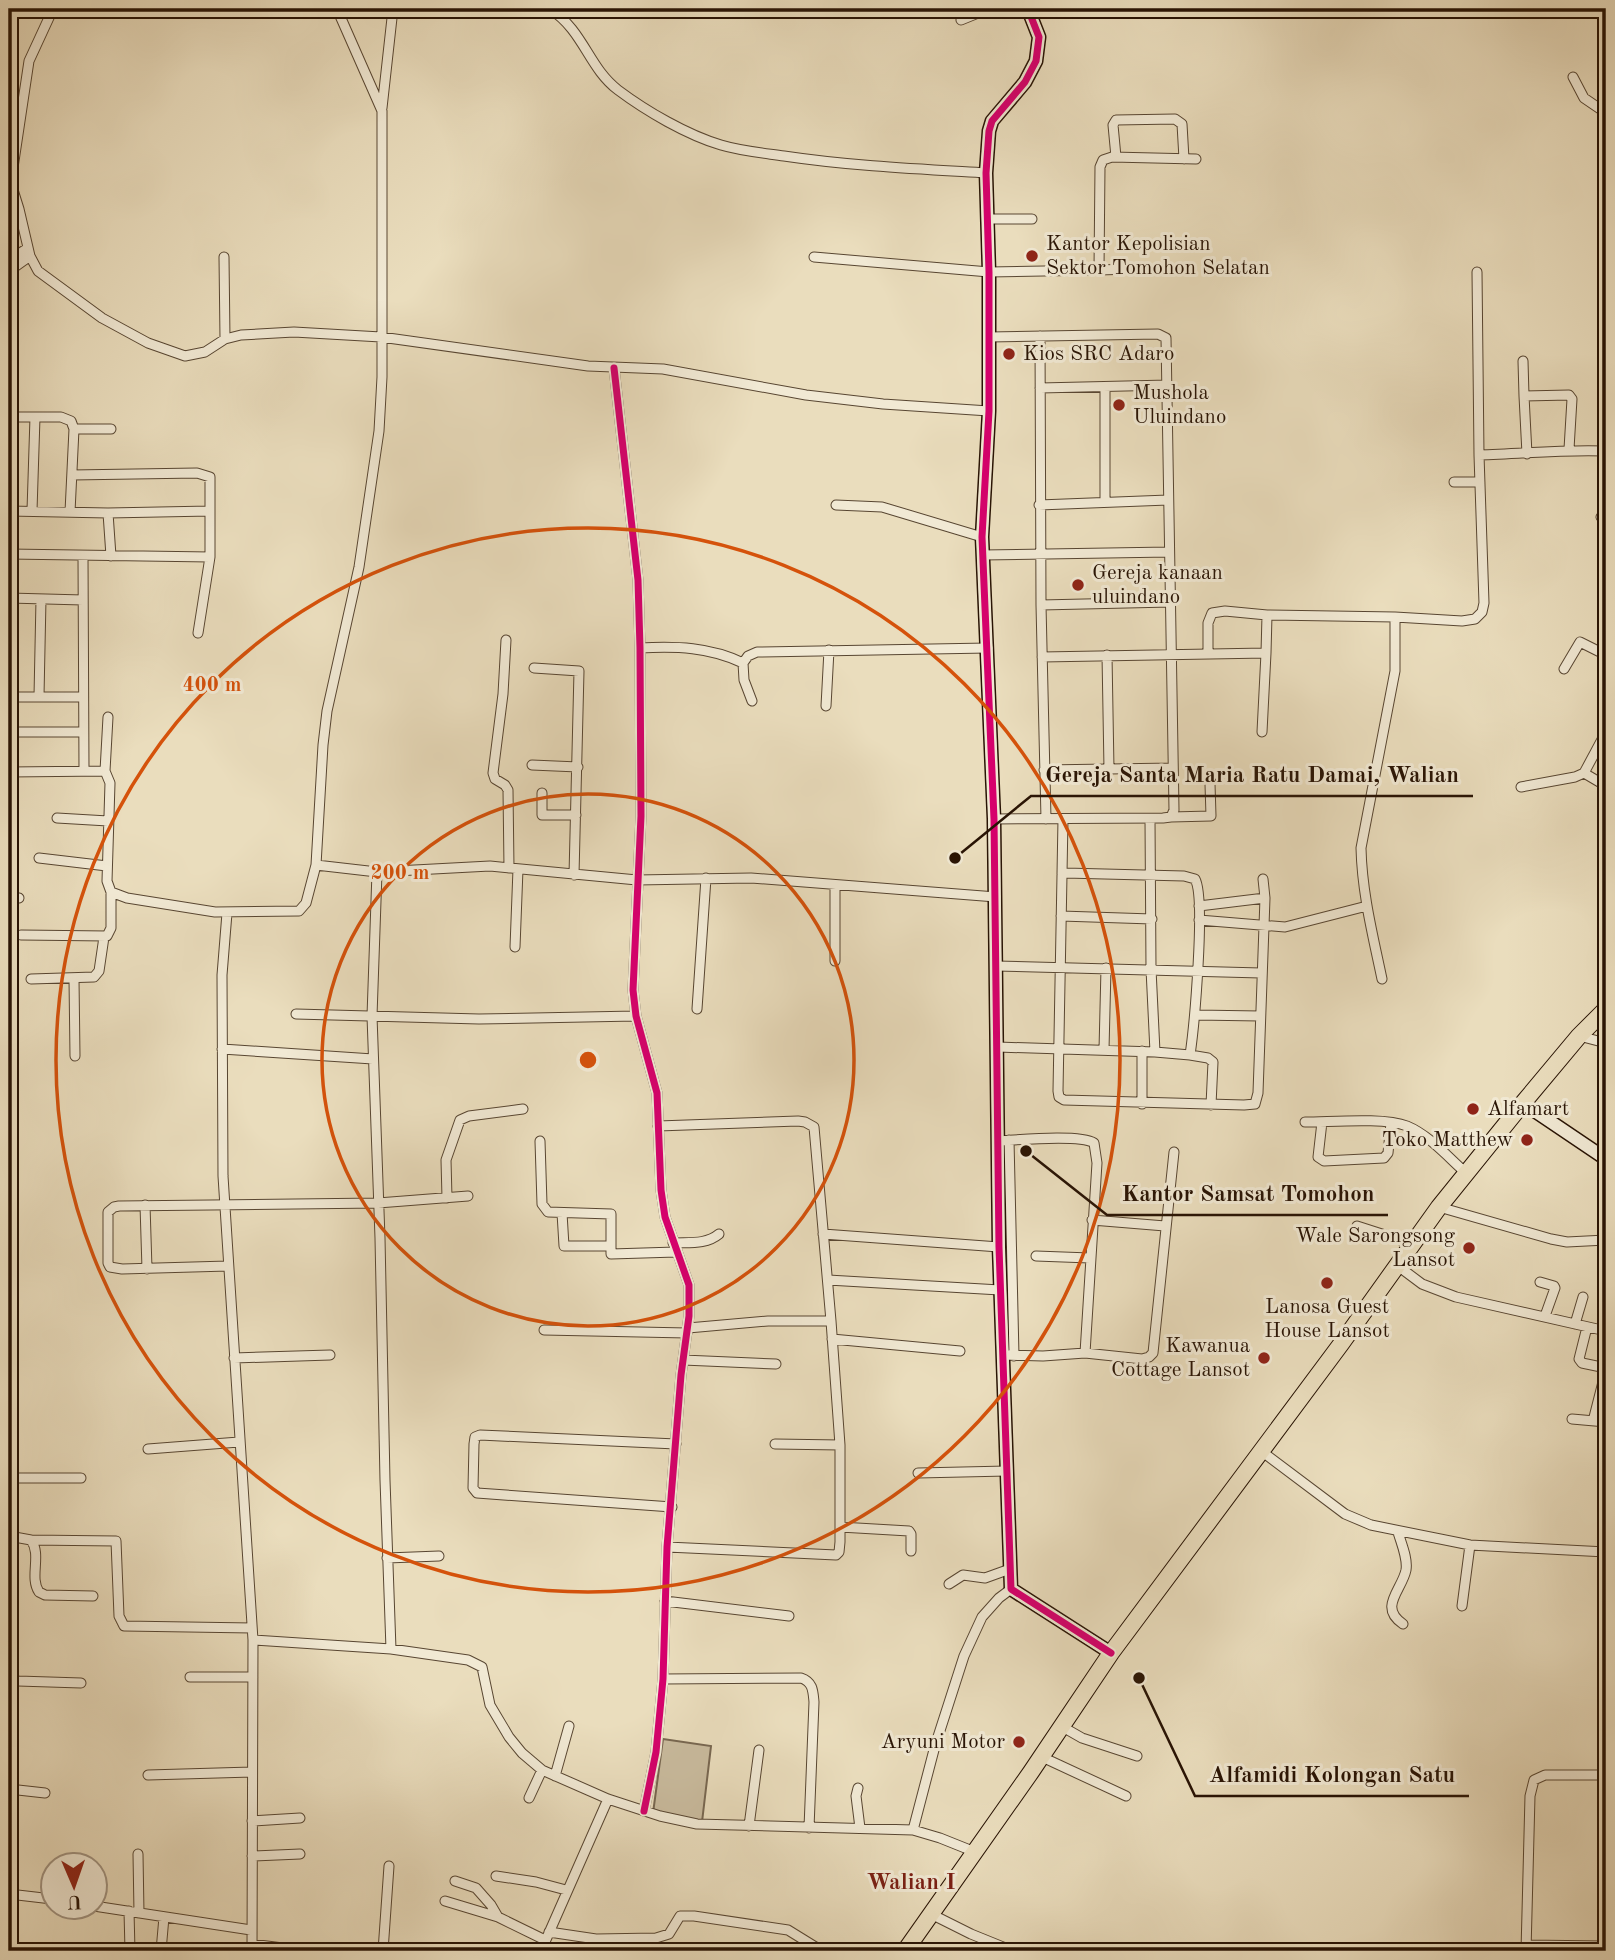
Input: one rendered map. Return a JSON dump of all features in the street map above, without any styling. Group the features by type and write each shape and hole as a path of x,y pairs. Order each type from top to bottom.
{"highway":[{"path":"905,1951 1042,1757 1111,1653 1439,1207 1579,1036 1606,1009"}],"street":[{"path":"53,9 29,61 10,179 29,252 38,271 102,318 148,343 185,356 205,352 225,339 254,334 294,332 381,337 614,368 663,369 806,395 883,404 989,411"},
{"path":"337,9 382,111"},
{"path":"111,892 127,898 227,913 299,911 306,903 316,865 327,711 359,567 379,431 382,377 382,111 393,9"},
{"path":"550,9 580,37 602,75 617,90 688,133 721,145 842,164 986,173"},
{"path":"961,20 988,9"},
{"path":"1011,1589 1007,1471 1004,1140 998,1047 995,819 982,537 989,411 986,173 989,131 992,121 1025,82 1035,61 1039,37 1028,9"},
{"path":"1573,77 1584,98 1606,113"},
{"path":"1116,157 1113,125 1116,120 1175,119 1182,124 1184,159"},
{"path":"1099,270 1100,167 1103,160 1116,157 1196,159"},
{"path":"988,219 1032,219"},
{"path":"9,260 29,252"},
{"path":"9,271 29,252"},
{"path":"224,257 225,339"},
{"path":"814,257 989,272 1131,269"},
{"path":"1208,654 1208,623 1212,613 1225,611 1267,615 1462,621 1479,617 1483,603 1478,272"},
{"path":"1040,336 1041,605 1046,818"},
{"path":"989,337 1164,336 1167,345 1172,655 1174,810 1171,817"},
{"path":"1523,361 1527,454"},
{"path":"614,368 638,580 641,816 633,990 636,1016 653,1075 661,1190 674,1247 689,1285 667,1547 663,1679 656,1752 644,1811"},
{"path":"1040,388 1168,385"},
{"path":"1105,388 1105,502"},
{"path":"1524,396 1570,396 1572,404 1569,449"},
{"path":"9,417 68,418 74,429 70,512"},
{"path":"33,512 35,417"},
{"path":"74,429 111,429"},
{"path":"1479,455 1527,454 1569,449 1606,451"},
{"path":"72,475 202,474 210,477 209,557 198,632"},
{"path":"1454,482 1480,481"},
{"path":"1040,505 1168,500"},
{"path":"836,505 882,507 982,537"},
{"path":"9,511 210,511"},
{"path":"108,513 111,556"},
{"path":"982,555 1169,552"},
{"path":"9,554 209,557"},
{"path":"83,556 84,770"},
{"path":"9,598 83,600"},
{"path":"39,696 41,599"},
{"path":"1041,605 1170,602"},
{"path":"1262,732 1267,615"},
{"path":"1382,979 1367,906 1361,848 1395,671 1395,617"},
{"path":"506,640 503,694 493,773 495,779 508,790 514,868 515,947"},
{"path":"1564,669 1580,642 1606,655"},
{"path":"640,648 680,646 714,652 743,663"},
{"path":"752,701 744,680 743,663 748,656 757,652 988,648"},
{"path":"826,706 829,650"},
{"path":"1042,657 1266,653"},
{"path":"1107,655 1109,769"},
{"path":"534,668 579,671 574,875"},
{"path":"9,697 82,697"},
{"path":"21,935 104,937 110,933 111,892 107,881 107,866 110,783 105,771 108,717"},
{"path":"9,732 83,732"},
{"path":"1521,787 1584,773 1606,732"},
{"path":"532,765 578,767"},
{"path":"1044,770 1173,768"},
{"path":"9,772 105,771"},
{"path":"1584,773 1606,786"},
{"path":"995,819 1150,819 1211,816 1210,784"},
{"path":"542,793 542,815 576,814"},
{"path":"57,818 108,821"},
{"path":"1063,819 1058,1091 1061,1099 1211,1105 1251,1105 1258,1100 1261,973 1266,925 1263,879"},
{"path":"1150,819 1151,969 1155,1052"},
{"path":"39,858 107,866"},
{"path":"316,865 377,872 454,867 514,868 637,880 751,878 996,897"},
{"path":"377,872 372,1016 391,1649"},
{"path":"1062,874 1184,876 1195,879 1199,888 1199,920 1196,1015 1190,1055"},
{"path":"697,1009 706,878"},
{"path":"835,885 835,961"},
{"path":"1199,906 1265,898"},
{"path":"1199,920 1293,926 1367,906"},
{"path":"227,913 222,975 224,1204 253,1640 252,1948 306,1951"},
{"path":"1061,916 1152,919"},
{"path":"31,979 91,978 98,974 104,937"},
{"path":"996,965 1261,973"},
{"path":"1104,1050 1105,968"},
{"path":"74,979 75,1056"},
{"path":"296,1014 479,1019 636,1016"},
{"path":"1196,1015 1260,1016"},
{"path":"1579,1036 1606,1043"},
{"path":"998,1047 1142,1051 1208,1058 1213,1062 1211,1105"},
{"path":"222,1049 373,1059"},
{"path":"1142,1051 1142,1104"},
{"path":"1523,1103 1606,1159"},
{"path":"447,1198 446,1160 460,1120 469,1116 523,1109"},
{"path":"658,1126 798,1121 811,1124 816,1135 840,1446 840,1549 835,1555 667,1547"},
{"path":"1305,1122 1391,1123 1406,1126 1417,1131 1466,1173"},
{"path":"1322,1122 1318,1157 1324,1161 1384,1158 1388,1153 1391,1123"},
{"path":"1004,1140 1074,1138 1094,1143 1097,1163 1085,1353"},
{"path":"1004,1140 999,1247 1000,1290 1008,1355"},
{"path":"540,1141 542,1204 548,1212 611,1214 611,1254 703,1242 719,1234"},
{"path":"1008,1355 1085,1353 1142,1359 1153,1353 1174,1152"},
{"path":"228,1266 114,1268 108,1263 107,1255 108,1212 114,1207 145,1205 378,1203 468,1196"},
{"path":"145,1205 147,1269"},
{"path":"1439,1207 1551,1239 1567,1242 1606,1240"},
{"path":"562,1213 564,1246 611,1246"},
{"path":"1092,1220 1166,1226"},
{"path":"1357,1226 1413,1244"},
{"path":"823,1234 999,1247"},
{"path":"1036,1256 1090,1258"},
{"path":"1398,1266 1416,1280 1438,1291 1606,1331"},
{"path":"828,1280 1000,1290"},
{"path":"1540,1282 1555,1288 1545,1316"},
{"path":"1575,1324 1583,1297"},
{"path":"544,1330 687,1330 768,1321 831,1321"},
{"path":"1587,1327 1579,1359 1582,1363 1606,1369 1593,1422"},
{"path":"831,1339 960,1351"},
{"path":"234,1358 330,1355"},
{"path":"683,1360 776,1364"},
{"path":"1572,1419 1606,1422"},
{"path":"671,1507 477,1493 473,1488 474,1444 475,1437 480,1435 676,1444"},
{"path":"148,1449 239,1442"},
{"path":"775,1444 840,1446"},
{"path":"1260,1450 1345,1514 1371,1525 1470,1545 1606,1552"},
{"path":"918,1473 1007,1471"},
{"path":"9,1478 82,1478"},
{"path":"840,1527 909,1531 911,1551"},
{"path":"1398,1532 1406,1570 1392,1599 1392,1607 1396,1619 1403,1624"},
{"path":"9,1536 31,1540 116,1541 119,1616 124,1626 252,1628"},
{"path":"31,1540 35,1545 35,1583 39,1592 45,1595 93,1596"},
{"path":"1462,1606 1470,1545"},
{"path":"387,1558 439,1556"},
{"path":"949,1584 963,1575 985,1578 1010,1569"},
{"path":"1011,1589 1111,1653"},
{"path":"913,1830 934,1746 964,1656 982,1617 1011,1589"},
{"path":"665,1601 789,1616"},
{"path":"253,1640 391,1649 468,1660 482,1667 487,1697 495,1716 515,1745 542,1770 608,1799 678,1821 749,1826 913,1830 975,1852"},
{"path":"9,1677 18,1681 81,1683"},
{"path":"190,1677 253,1677"},
{"path":"663,1679 807,1680 812,1686 814,1702 809,1828"},
{"path":"555,1776 569,1726"},
{"path":"1061,1726 1082,1738 1138,1756"},
{"path":"749,1826 759,1751"},
{"path":"1042,1757 1126,1796"},
{"path":"529,1798 542,1770"},
{"path":"148,1775 252,1772"},
{"path":"1606,1775 1545,1775 1534,1780 1530,1809 1526,1948 1606,1946"},
{"path":"858,1788 856,1796 860,1828"},
{"path":"9,1789 45,1793"},
{"path":"541,1951 608,1799"},
{"path":"252,1821 300,1818"},
{"path":"130,1951 138,1854"},
{"path":"252,1856 300,1854"},
{"path":"383,1951 389,1866"},
{"path":"496,1876 536,1882 566,1891"},
{"path":"455,1881 476,1888 498,1917"},
{"path":"9,1894 38,1897"},
{"path":"445,1901 547,1936 596,1940 656,1938 668,1934 680,1916 694,1916 788,1930 822,1951"},
{"path":"108,1908 251,1930"},
{"path":"931,1914 1013,1951"},
{"path":"162,1951 164,1917"}],"shaded area":[{"path":"663,1739 711,1746 702,1822 653,1813"}],"cycle path":[{"path":"1028,9 1039,37 1036,61 1025,82 992,121 989,131 986,173 989,411 982,537 994,819 999,1247 1011,1589 1111,1653"},
{"path":"614,368 638,580 641,816 633,990 636,1016 657,1093 661,1190 665,1217 689,1285 689,1316 681,1375 667,1547 663,1679 656,1752 644,1811"}],"place":[{"name":"Kantor Kepolisian Sektor Tomohon Selatan","path":"1032,256"},
{"name":"Kios SRC Adaro","path":"1009,354"},
{"name":"Mushola Uluindano","path":"1119,405"},
{"name":"Gereja kanaan uluindano","path":"1078,585"},
{"name":"Gereja Santa Maria Ratu Damai, Walian","path":"955,858"},
{"name":"Alfamart","path":"1473,1109"},
{"name":"Toko Matthew","path":"1527,1140"},
{"name":"Kantor Samsat Tomohon","path":"1026,1151"},
{"name":"Wale Sarongsong Lansot","path":"1469,1248"},
{"name":"Lanosa Guest House Lansot","path":"1327,1283"},
{"name":"Kawanua Cottage Lansot","path":"1264,1358"},
{"name":"Alfamidi Kolongan Satu","path":"1139,1678"},
{"name":"Aryuni Motor","path":"1019,1742"}],"district":[{"name":"Walian I","path":"911,1882"}]}
